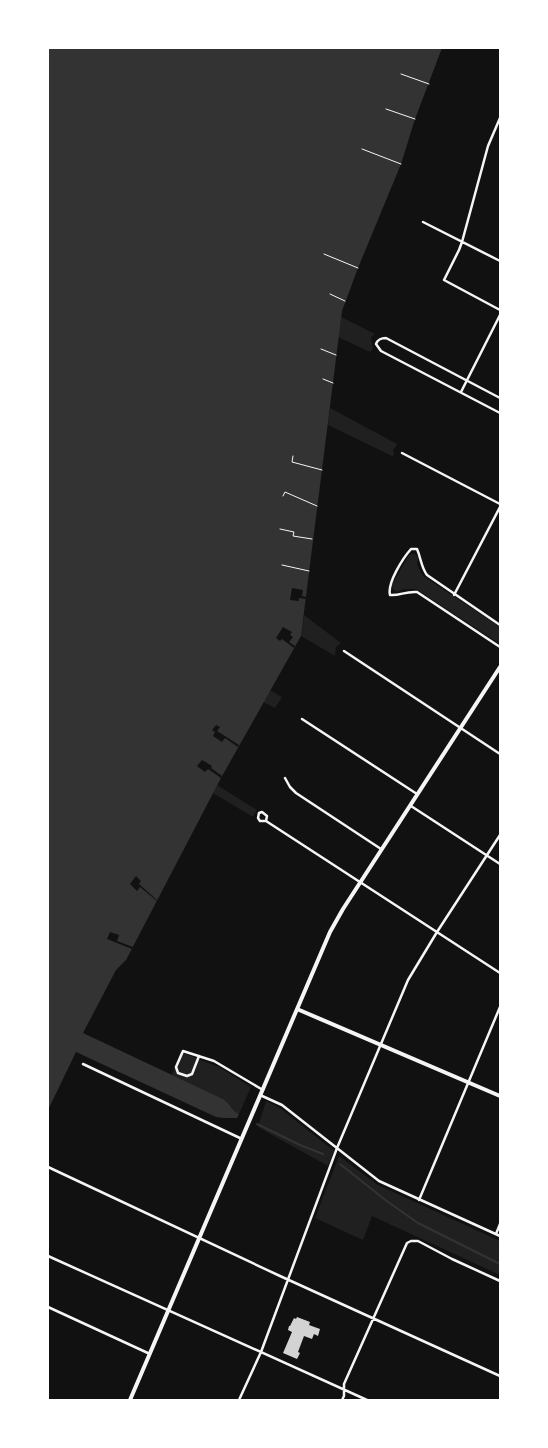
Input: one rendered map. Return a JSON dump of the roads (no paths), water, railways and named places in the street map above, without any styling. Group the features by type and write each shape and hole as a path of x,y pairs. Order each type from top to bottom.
{"main road":[{"path":"130,1400 330,932 500,667"},
{"path":"297,1008 500,1096"}],"street":[{"path":"500,118 488,146 462,242 444,280 500,310"},
{"path":"423,222 500,261"},
{"path":"461,392 500,315"},
{"path":"500,398 386,338 381,338 377,341 376,344 381,351 500,413"},
{"path":"402,453 500,505 454,595"},
{"path":"500,625 427,575 422,568 417,549 411,549 405,556 389,589 390,595 417,592 500,647"},
{"path":"344,651 500,754"},
{"path":"302,719 418,795"},
{"path":"285,778 296,793 382,850"},
{"path":"411,806 500,864"},
{"path":"266,821 500,973"},
{"path":"238,1400 261,1352 336,1148 412,972 500,835"},
{"path":"419,1200 500,1007"},
{"path":"199,1056 192,1074 186,1076 178,1073 176,1067 184,1051 199,1056 214,1061 263,1090"},
{"path":"83,1064 242,1139"},
{"path":"260,1095 282,1105 379,1181 500,1236"},
{"path":"48,1167 288,1280 500,1376"},
{"path":"496,1234 500,1224"},
{"path":"342,1400 344,1384 407,1243 411,1240 418,1241 500,1281"},
{"path":"48,1256 367,1400"},
{"path":"48,1307 150,1354"}],"waterway":[{"path":"257,1124 323,1154"},
{"path":"340,1164 418,1223 500,1264"}]}
